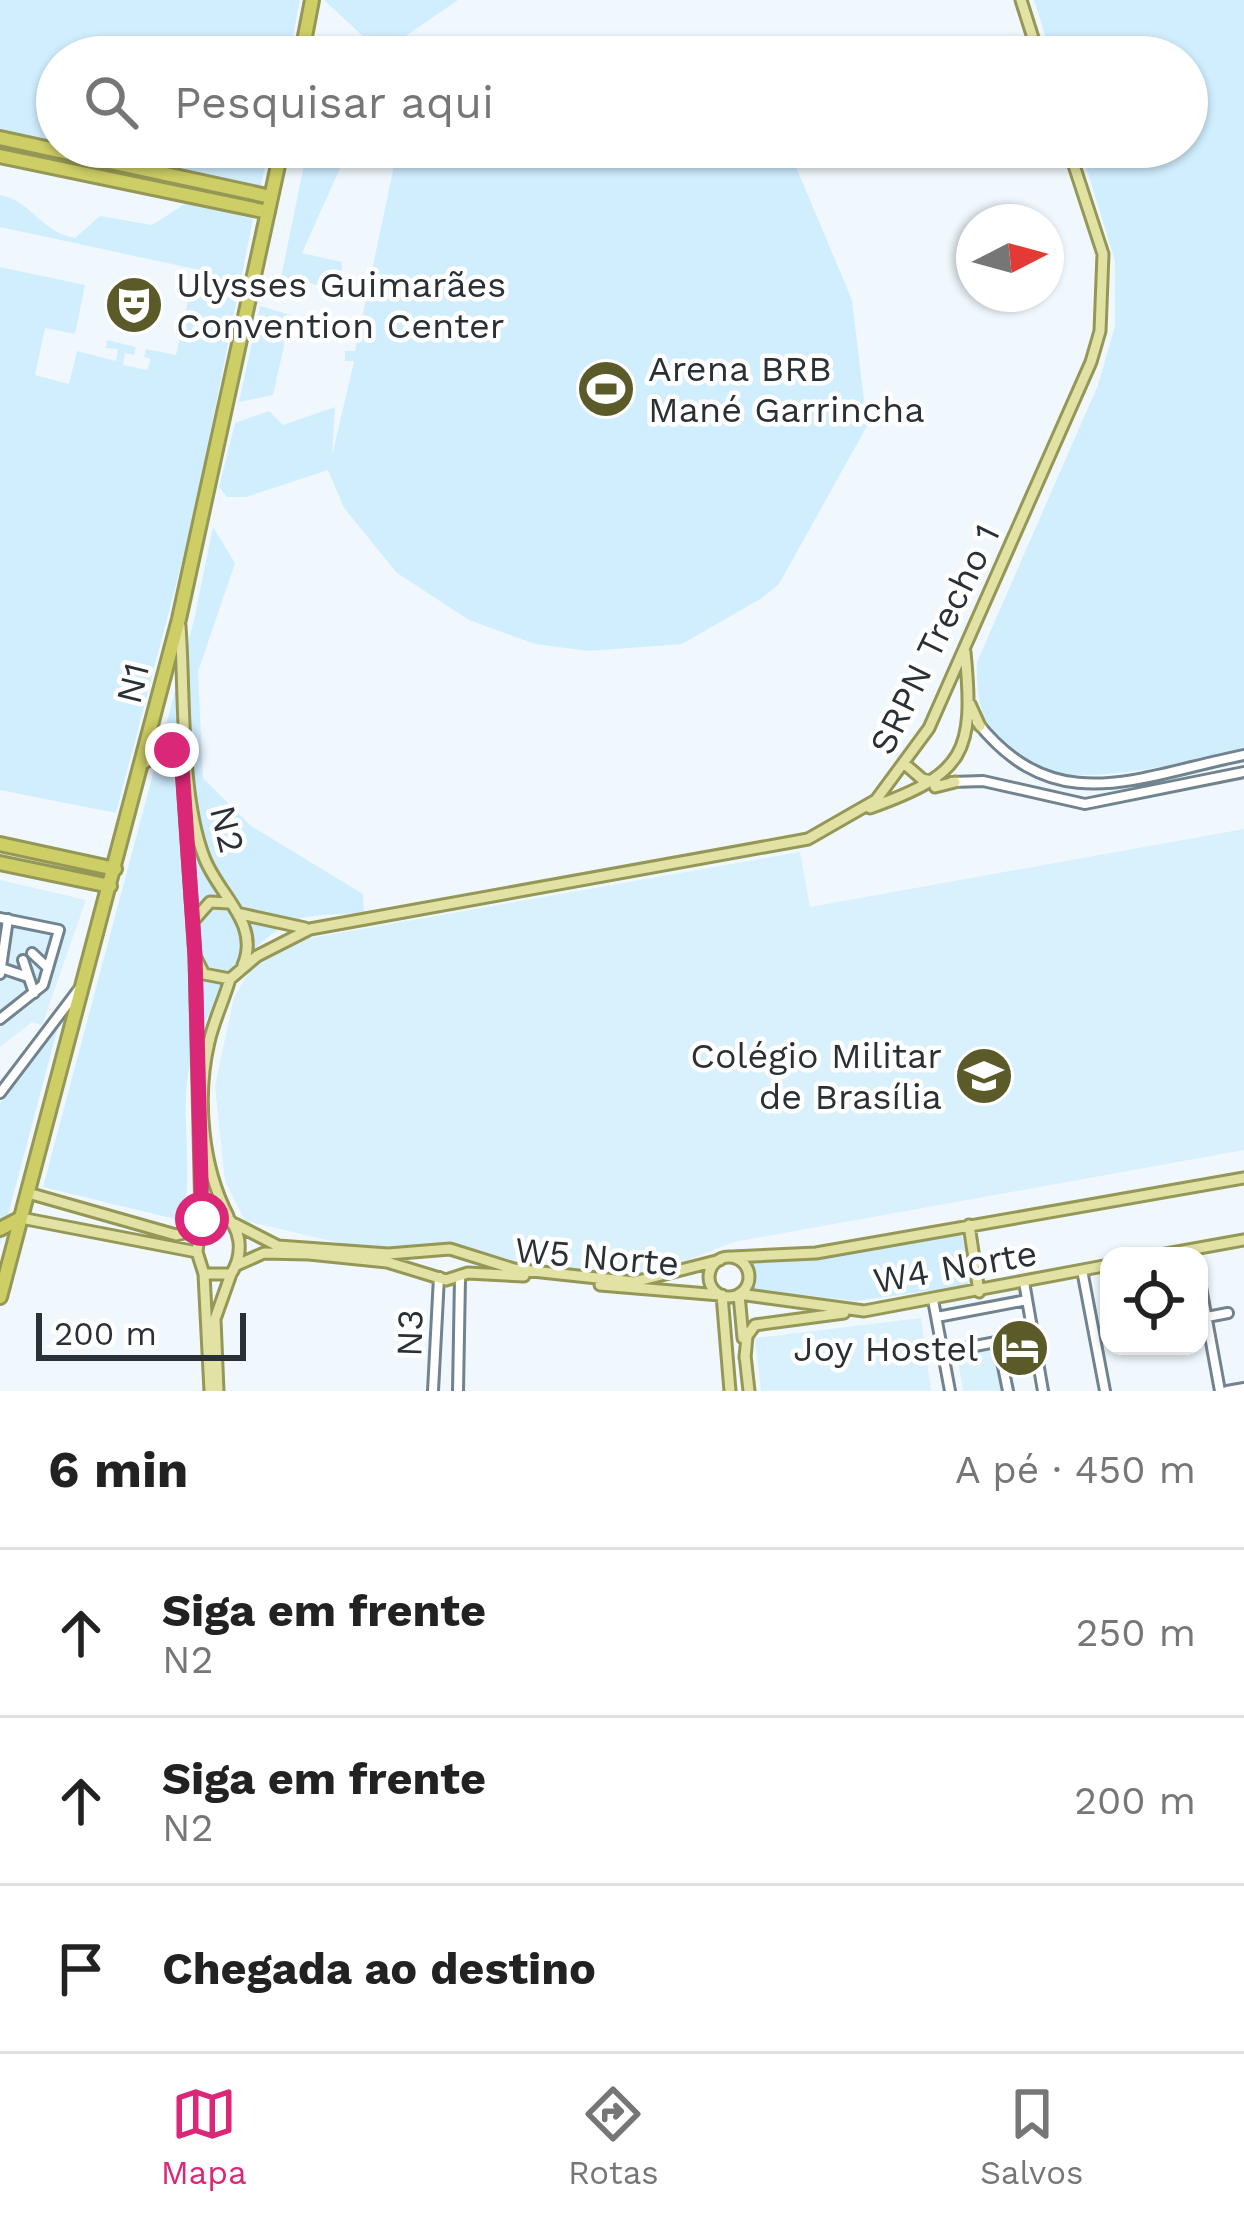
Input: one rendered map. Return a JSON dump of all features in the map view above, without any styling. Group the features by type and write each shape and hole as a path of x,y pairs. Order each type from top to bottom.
{"highway":[{"path":"305,36 312,0"},
{"path":"0,138 36,146"},
{"path":"0,156 36,164"},
{"path":"57,168 268,212"},
{"path":"139,168 272,196"},
{"name":"N1","path":"0,1297 179,619 278,168"},
{"path":"219,202 223,186"},
{"path":"0,844 115,869"},
{"path":"0,863 110,886"},
{"path":"0,1229 21,1218"}],"main road":[{"path":"1021,0 1032,36"},
{"name":"SRPN Trecho 1","path":"241,970 310,928 808,839 859,812 906,765 944,696 1100,332 1103,254 1075,168"},
{"name":"N2","path":"179,619 195,823 206,863 229,903"},
{"path":"859,812 936,782 962,748 968,711 965,649"},
{"path":"967,693 980,726"},
{"path":"944,696 968,711"},
{"name":"N2","path":"143,764 163,749 172,750 182,767 193,922"},
{"path":"906,765 936,782"},
{"path":"917,790 955,782"},
{"path":"210,902 229,903 241,914 248,953 241,970 230,979 208,1043 204,1080 208,1172 231,1220 234,1270 215,1319 214,1391 204,1274 197,1252 193,922 210,902"},
{"name":"SRPN Trecho 1","path":"241,914 310,928"},
{"path":"195,956 211,979 230,979"},
{"path":"28,1193 176,1235 231,1220 278,1246 368,1254 466,1253 514,1269 634,1282 726,1258 816,1253 1244,1178"},
{"path":"73,1232 74,1219 82,1211"},
{"path":"21,1218 73,1232 197,1252"},
{"path":"969,1225 979,1292"},
{"path":"1208,1249 1244,1240"},
{"path":"204,1274 234,1270 264,1253 309,1254 436,1275 437,1252"},
{"path":"464,1276 466,1253"},
{"path":"726,1258 749,1272 739,1294 748,1387 729,1388 721,1295 710,1275 726,1258"},
{"name":"W4 Norte","path":"739,1294 864,1311 1100,1267"},
{"name":"W5 Norte","path":"436,1275 739,1294"},
{"path":"745,1358 748,1330 758,1324 864,1311"}],"street":[{"path":"968,711 1010,758 1058,783 1100,784 1244,754"},
{"path":"936,782 1003,784 1085,804 1244,772"},
{"path":"2,1014 23,1004 45,968 59,930 4,919 7,948 0,970 25,978 45,968"},
{"path":"32,990 25,978 28,957 45,968"},
{"path":"0,1094 82,986"},
{"path":"1082,1270 1105,1391"},
{"name":"N3","path":"433,1391 436,1275"},
{"path":"458,1391 464,1276"},
{"path":"1024,1282 1043,1391"},
{"path":"933,1300 950,1391"},
{"path":"937,1317 1027,1300"},
{"path":"1208,1317 1228,1313"},
{"path":"1208,1321 1224,1391 1244,1388"},
{"path":"1093,1323 1100,1322"},
{"path":"943,1352 1033,1335"},
{"path":"998,1342 1008,1391"}],"shaded area":[{"path":"0,0 300,0 293,36 36,36 36,143 0,135"},
{"path":"324,0 458,0 406,36 363,36"},
{"path":"1034,0 1244,0 1244,749 1115,773 1072,774 1033,767 1003,748 983,714 977,662 1098,385 1115,326 1115,261 1086,168 1208,168 1208,36 1045,36"},
{"path":"157,168 265,168 261,185 252,188"},
{"path":"303,168 340,168 302,253 342,262 340,291 305,282 291,296 278,292"},
{"name":"Arena BRB Mané Garrincha","path":"394,168 796,168 852,300 867,426 779,584 762,598 682,644 589,651 535,644 469,620 397,573 344,508 328,470 246,497 227,497 219,487 235,423 269,411 283,425 335,407 332,456 354,361 345,361 345,351 355,351"},
{"path":"0,195 75,238 100,216 152,225 188,202 253,219 192,524 116,813 0,790 0,267 85,285 75,334 45,328 35,375 69,384 77,351 116,361 118,349 106,348 107,340 136,347 134,355 125,353 123,365 147,370 151,359 144,357 146,349 176,355 195,269 0,227"},
{"path":"260,306 291,315 273,395 239,402"},
{"path":"213,527 235,563 198,672 203,778 251,826 363,894 364,912 306,917 278,930 257,947 222,991 189,1068 183,1221 43,1187 194,620"},
{"path":"1244,829 1244,1150 734,1242 659,1271 622,1274 525,1263 450,1244 387,1249 344,1244 245,1221 225,1181 215,1086 234,997 254,964 305,939 800,852 810,907"},
{"path":"0,880 86,900 42,1025 32,1022 0,1047"},
{"path":"60,1019 0,1245 0,1103"},
{"path":"961,1233 973,1278 966,1286 856,1301 750,1289 754,1257 817,1257"},
{"path":"921,1318 931,1391 761,1391 755,1338"},
{"path":"994,1349 1001,1391 963,1391 957,1355"}],"place":[{"name":"Ulysses Guimarães Convention Center","path":"134,305"},
{"name":"Arena BRB Mané Garrincha","path":"606,389"},
{"name":"Colégio Militar de Brasília","path":"984,1076"},
{"name":"Joy Hostel","path":"1020,1348"}],"route":[{"path":"172,750 182,767 193,922 202,1219"}]}
